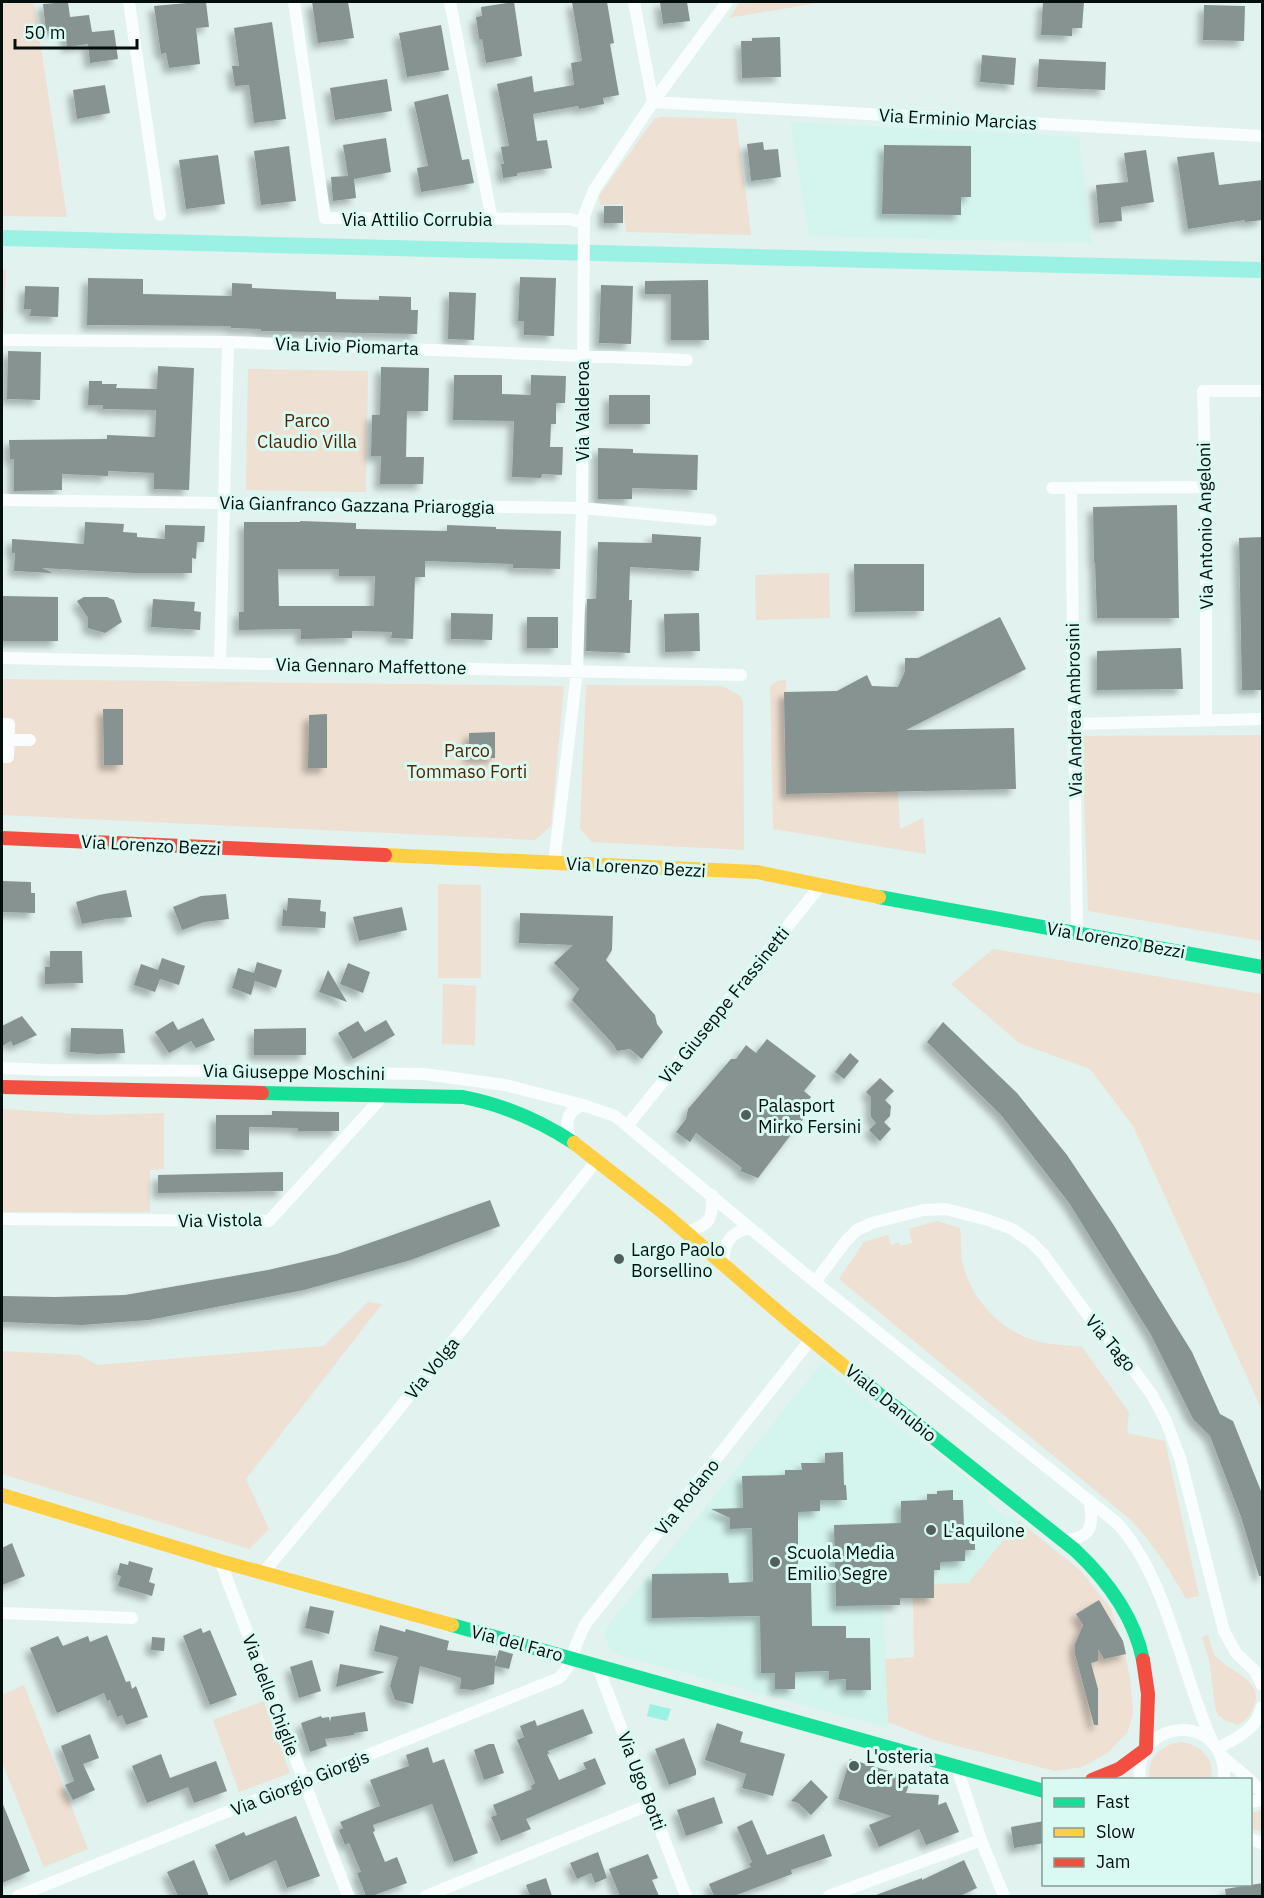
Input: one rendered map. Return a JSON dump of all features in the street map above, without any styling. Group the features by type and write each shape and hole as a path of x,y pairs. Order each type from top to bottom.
{"street":[{"path":"129,2 160,214"},
{"name":"Via Attilio Corrubia","path":"294,2 325,218 570,219 583,223"},
{"path":"450,2 492,220"},
{"path":"634,2 653,102"},
{"name":"Via Valderoa","path":"554,863 577,671 582,508 583,223 587,205 594,190 653,102 727,2"},
{"name":"Via Erminio Marcias","path":"653,102 1263,136"},
{"name":"Via Livio Piomarta","path":"6,340 228,342 687,360"},
{"path":"220,663 228,342"},
{"name":"Via Antonio Angeloni","path":"1206,720 1203,391 1263,391"},
{"path":"1052,488 1205,487"},
{"name":"Via Andrea Ambrosini","path":"1071,488 1077,933"},
{"name":"Via Gianfranco Gazzana Priaroggia","path":"2,500 582,508 711,519"},
{"name":"Via Gennaro Maffettone","path":"2,658 741,675"},
{"path":"1074,724 1263,718"},
{"path":"2,724 9,724 8,757 2,757"},
{"path":"9,740 30,740"},
{"name":"Via Lorenzo Bezzi","path":"2,838 757,872 820,886 1263,967"},
{"name":"Via Giuseppe Frassinetti","path":"628,1125 820,886"},
{"name":"Via Giuseppe Moschini","path":"2,1068 424,1074 506,1084 583,1105"},
{"name":"Via Giuseppe Moschini","path":"2,1087 451,1096 482,1100 527,1116 571,1140"},
{"name":"Via Vistola","path":"2,1219 269,1221 384,1095"},
{"path":"571,1140 567,1123 568,1116 574,1109 583,1105 615,1116 628,1125 815,1282 1089,1500 1122,1529 1133,1542 1161,1598 1198,1709 1225,1767 1224,1778"},
{"name":"Viale Danubio","path":"571,1140 687,1232 811,1339 1081,1555 1109,1588 1125,1612 1136,1635 1147,1679 1146,1749"},
{"name":"Via Volga","path":"263,1573 386,1425 597,1160"},
{"path":"687,1232 709,1221 712,1196"},
{"name":"Via Tago","path":"815,1282 857,1230 872,1223 918,1211 939,1208 960,1211 1006,1226 1032,1242 1085,1312 1128,1362 1164,1418 1182,1466 1224,1631 1236,1653 1256,1671 1263,1686"},
{"path":"723,1263 728,1240 738,1231 750,1228"},
{"name":"Via Rodano","path":"571,1658 579,1635 587,1622 811,1339"},
{"name":"Via del Faro","path":"2,1495 220,1561 1040,1788"},
{"path":"1062,1540 1077,1539 1089,1531 1092,1520 1089,1500"},
{"name":"Via delle Chiglie","path":"220,1561 348,1896"},
{"path":"2,1613 132,1618"},
{"name":"Via Giorgio Giorgis","path":"18,1896 552,1682 564,1673 571,1658"},
{"name":"Via Ugo Botti","path":"597,1665 686,1896"},
{"path":"1217,1748 1250,1729 1257,1721 1263,1707"},
{"path":"1095,1778 1119,1769 1162,1734 1172,1731 1193,1731 1203,1735 1248,1778"},
{"path":"1140,1778 1141,1760 1146,1749"},
{"path":"956,1765 981,1840 1005,1896"},
{"path":"1252,1782 1263,1793"},
{"path":"426,1896 651,1804"},
{"path":"829,1896 981,1840"}],"shaded area":[{"path":"790,122 1079,137 1092,243 809,236"},
{"path":"1259,412 1262,412 1262,519 1260,519"},
{"path":"822,1363 903,1430 990,1495 985,1501 1007,1518 1010,1515 1019,1521 968,1583 914,1620 913,1591 891,1539 890,1522 880,1523 888,1728 623,1656 612,1651 604,1635 608,1625"},
{"path":"650,1704 671,1709 667,1721 647,1716"}],"green space":[{"path":"2,2 34,2 67,217 2,216"},
{"path":"740,2 823,2 729,18"},
{"path":"661,117 736,119 751,235 626,232 623,204 600,205 599,196 654,119"},
{"path":"2,270 6,270 2,362"},
{"name":"Parco Claudio Villa","path":"248,369 368,371 366,492 246,490"},
{"path":"829,573 830,618 756,620 755,575"},
{"name":"Parco Tommaso Forti","path":"2,679 564,686 551,826 535,840 2,815"},
{"path":"786,680 788,789 898,789 900,829 923,818 926,854 773,829 770,686 777,681"},
{"path":"586,685 722,686 739,695 743,701 744,850 592,842 580,829"},
{"path":"1262,735 1262,941 1088,911 1082,736"},
{"path":"438,884 481,885 481,978 438,978"},
{"path":"993,949 1262,994 1262,1410 1133,1126 1090,1069 1019,1043 951,984"},
{"path":"443,984 476,986 475,1045 442,1044"},
{"path":"2,1109 95,1115 164,1113 164,1169 150,1170 150,1212 2,1212"},
{"path":"937,1221 960,1228 961,1257 966,1275 972,1289 990,1312 1013,1331 1026,1337 1045,1343 1082,1347 1129,1412 1127,1433 1165,1441 1199,1596 1186,1599 1161,1558 1131,1520 839,1279 864,1242 888,1235 891,1245 899,1242 900,1246 912,1243 909,1229"},
{"path":"368,1302 382,1304 246,1479 269,1529 249,1549 2,1474 2,1351 79,1355 98,1365 324,1346"},
{"path":"1019,1521 1081,1571 1111,1609 1123,1645 1130,1678 1133,1713 1128,1731 1108,1753 1082,1767 1055,1771 934,1740 888,1722 885,1659 914,1657 913,1598 934,1598 934,1584 968,1583"},
{"path":"1208,1635 1214,1654 1248,1681 1256,1694 1251,1713 1238,1725 1218,1715 1215,1706 1209,1659 1202,1637"},
{"path":"24,1685 88,1849 44,1867 2,1762 2,1695"},
{"path":"264,1701 290,1773 239,1792 213,1720"},
{"path":"1181,1742 1200,1749 1209,1759 1211,1778 1150,1778 1150,1765 1157,1753 1174,1743"},
{"path":"1262,1810 1262,1832 1252,1829 1252,1813"}],"building":[{"path":"68,2 70,17 89,15 92,32 114,30 118,59 90,63 88,44 67,47 65,29 46,31 43,4"},
{"path":"206,2 209,27 196,28 200,64 169,68 166,53 161,54 154,6"},
{"path":"312,2 348,2 354,38 318,43"},
{"path":"514,2 522,56 486,63 476,17 482,16 481,7"},
{"path":"572,2 607,2 614,43 610,44 619,95 603,98 604,104 533,114 537,141 547,140 552,168 517,173 517,176 503,178 501,164 504,164 501,147 509,146 497,84 532,76 534,92 574,85 571,63 582,61"},
{"path":"660,2 687,2 690,21 663,24"},
{"path":"1043,2 1084,2 1082,28 1072,28 1072,36 1041,35"},
{"path":"1204,5 1245,6 1244,41 1203,40"},
{"path":"272,22 286,119 254,123 249,85 235,86 232,66 239,66 234,28"},
{"path":"441,25 449,70 407,77 399,33"},
{"path":"780,37 781,77 742,78 741,41 752,41 752,38"},
{"path":"982,55 1016,58 1014,85 980,82"},
{"path":"1039,59 1106,62 1105,90 1037,87"},
{"path":"387,79 392,111 335,120 330,88"},
{"path":"105,85 110,113 77,119 73,90"},
{"path":"448,94 462,160 469,159 474,183 421,192 417,168 428,166 414,102"},
{"path":"386,138 391,172 354,179 356,198 333,201 331,177 348,176 343,145"},
{"path":"763,142 764,150 778,149 781,177 751,181 747,144"},
{"path":"884,145 971,146 971,197 961,197 961,215 882,214"},
{"path":"289,146 296,201 261,205 254,151"},
{"path":"1146,150 1154,202 1121,207 1122,221 1099,223 1096,185 1128,182 1124,153"},
{"path":"1214,152 1219,185 1263,180 1263,220 1245,222 1245,220 1188,229 1177,157"},
{"path":"218,155 225,204 186,209 179,160"},
{"path":"604,206 623,206 623,223 604,223"},
{"path":"520,277 556,278 554,336 524,335 524,321 518,321"},
{"path":"88,278 143,279 143,294 232,296 232,283 252,284 252,288 336,292 336,299 379,300 379,296 411,297 411,310 418,310 417,334 261,331 261,329 231,328 231,326 87,325"},
{"path":"708,280 709,340 671,340 671,294 645,294 645,281"},
{"path":"601,285 633,286 631,344 599,343"},
{"path":"25,286 59,287 58,317 30,316 31,309 24,309"},
{"path":"449,292 476,293 474,340 448,339"},
{"path":"8,351 41,352 40,400 7,399"},
{"path":"158,366 194,368 189,490 154,489 154,473 108,471 108,476 62,474 62,490 14,491 14,459 10,459 9,440 107,439 107,435 155,437 156,410 103,409 103,405 88,405 89,381 117,384 116,388 157,389"},
{"path":"381,367 429,368 428,411 407,411 406,457 424,457 423,484 380,484 381,456 371,456 372,415 380,415"},
{"path":"454,375 502,375 502,394 531,395 531,375 566,376 565,403 556,403 556,424 551,424 550,447 563,447 562,475 542,474 541,478 512,477 514,421 453,420"},
{"path":"609,395 650,395 650,424 609,424"},
{"path":"598,448 633,449 633,453 698,455 697,490 632,488 632,499 598,499"},
{"path":"1177,505 1179,618 1097,618 1093,507"},
{"path":"85,522 124,524 123,532 137,533 137,537 165,539 165,525 205,526 204,542 197,542 196,559 192,558 192,573 135,573 42,568 51,573 14,571 15,553 12,553 12,539 84,544"},
{"path":"244,522 356,523 356,529 447,531 447,525 561,531 560,569 513,568 513,564 425,561 425,577 415,577 413,639 391,638 392,632 352,631 352,638 301,639 301,629 239,630 239,612 244,612","holes":["278,569 339,569 339,576 375,576 374,606 279,606"]},
{"path":"652,534 701,537 699,571 630,567 629,600 632,600 630,653 586,651 587,599 596,599 598,542 652,543"},
{"path":"1263,537 1263,690 1242,690 1239,538"},
{"path":"854,564 924,564 924,611 855,612"},
{"path":"2,596 58,597 58,641 2,641"},
{"path":"84,597 107,597 114,600 122,622 105,633 88,628 88,618 77,601"},
{"path":"153,599 195,602 194,611 201,612 200,630 151,627"},
{"path":"451,613 493,614 492,640 451,639"},
{"path":"699,613 700,651 665,652 664,614"},
{"path":"527,617 558,617 558,648 527,648"},
{"path":"1000,617 1026,669 906,730 1014,728 1016,789 786,794 784,692 837,691 867,675 872,686 898,687 905,671 905,658 918,658"},
{"path":"1181,648 1183,689 1097,690 1097,651"},
{"path":"103,709 123,709 123,765 104,765"},
{"path":"327,714 327,768 308,768 309,715"},
{"path":"495,732 495,758 469,758 469,733"},
{"path":"2,881 31,882 31,893 35,893 35,913 2,912"},
{"path":"126,890 132,917 82,924 76,902"},
{"path":"226,894 229,919 204,922 182,930 173,907 201,896"},
{"path":"288,898 321,900 320,911 326,912 325,928 282,926 283,909 287,911"},
{"path":"402,907 407,930 359,941 353,917"},
{"path":"520,913 613,916 612,950 606,960 655,1015 657,1024 663,1032 642,1059 630,1049 617,1051 572,1000 579,989 554,963 573,945 519,943"},
{"path":"50,951 82,951 83,983 45,984 45,967 50,967"},
{"path":"162,958 185,966 179,985 160,979 155,992 134,985 141,964 158,970"},
{"path":"257,962 282,970 276,988 255,981 251,995 232,988 238,968 254,973"},
{"path":"348,963 370,972 363,993 340,984"},
{"path":"328,970 347,1002 319,992"},
{"path":"22,1016 37,1035 13,1046 11,1041 2,1046 2,1026"},
{"path":"203,1018 215,1040 196,1048 191,1041 169,1053 155,1032 173,1021 178,1030"},
{"path":"386,1020 395,1035 353,1059 338,1033 358,1021 365,1032"},
{"path":"943,1022 1017,1093 1067,1155 1113,1224 1192,1352 1220,1414 1233,1421 1263,1496 1263,1576 1259,1576 1241,1517 1210,1436 1193,1419 1151,1335 1069,1203 1001,1115 927,1042"},
{"path":"71,1028 123,1029 125,1053 70,1052"},
{"path":"306,1028 306,1055 254,1055 254,1029"},
{"name":"Palasport Mirko Fersini","path":"767,1039 816,1076 804,1091 811,1097 803,1107 809,1111 758,1178 740,1171 742,1168 696,1133 690,1142 676,1132 686,1119 688,1109 731,1059 736,1059 746,1045 756,1053"},
{"path":"850,1053 859,1061 844,1079 835,1072"},
{"path":"880,1078 894,1091 885,1100 891,1106 890,1116 884,1122 891,1129 880,1141 869,1130 876,1123 871,1117 871,1097 866,1092"},
{"path":"272,1111 339,1112 339,1131 298,1131 298,1128 249,1127 249,1150 216,1149 216,1115 272,1115"},
{"path":"283,1172 283,1191 158,1193 158,1175"},
{"path":"490,1200 500,1226 411,1260 304,1290 149,1320 82,1325 2,1322 2,1296 125,1295 268,1270 337,1254"},
{"name":"Scuola Media Emilio Segre","path":"843,1452 847,1500 820,1500 820,1511 798,1512 798,1583 811,1583 812,1626 846,1626 846,1638 870,1638 871,1690 846,1690 846,1679 829,1680 829,1671 795,1672 795,1689 775,1689 775,1673 761,1673 760,1616 652,1618 652,1574 728,1573 729,1583 753,1582 752,1528 730,1529 730,1518 711,1509 743,1508 742,1476 785,1475 785,1470 802,1470 801,1463 825,1463 825,1453"},
{"path":"953,1490 953,1500 963,1500 964,1526 972,1526 972,1534 975,1534 975,1550 965,1550 965,1561 940,1562 940,1570 934,1570 934,1598 900,1598 900,1605 836,1606 834,1525 901,1523 901,1501 927,1500 927,1494"},
{"path":"12,1543 25,1576 2,1585 2,1548"},
{"path":"129,1561 153,1568 149,1582 155,1584 152,1596 118,1586 121,1576 117,1575 120,1563 128,1565"},
{"path":"1099,1600 1123,1641 1126,1654 1104,1659 1098,1649 1098,1661 1091,1663 1098,1689 1098,1725 1094,1725 1075,1654 1075,1644 1083,1625 1076,1614"},
{"path":"310,1606 334,1611 329,1634 305,1628"},
{"path":"380,1625 405,1632 406,1629 449,1641 447,1650 496,1656 495,1664 499,1650 513,1654 509,1669 495,1666 494,1684 473,1690 460,1689 461,1678 420,1666 413,1704 395,1700 390,1686 398,1657 374,1651"},
{"path":"201,1628 203,1633 210,1630 237,1695 210,1705 183,1636"},
{"path":"107,1635 126,1682 130,1681 132,1689 136,1686 148,1717 126,1725 122,1715 117,1717 110,1700 107,1701 104,1693 57,1713 30,1648 58,1636 63,1646 88,1636 90,1642"},
{"path":"152,1637 165,1638 164,1651 151,1650"},
{"path":"312,1660 321,1691 299,1698 290,1667"},
{"path":"340,1664 385,1672 336,1687"},
{"path":"583,1709 593,1733 548,1751 549,1754 547,1754 559,1780 586,1769 583,1763 595,1758 606,1784 526,1819 531,1829 501,1841 491,1817 497,1815 493,1805 532,1789 531,1786 535,1783 517,1740 524,1737 520,1726 535,1720 537,1726"},
{"path":"365,1712 368,1731 325,1739 327,1746 310,1752 301,1723 321,1716 322,1718 329,1717 330,1722 331,1717"},
{"path":"717,1723 743,1732 740,1742 785,1754 773,1796 742,1788 746,1774 705,1760"},
{"path":"90,1734 99,1758 83,1764 95,1790 73,1800 65,1785 74,1781 61,1746"},
{"path":"684,1738 696,1775 669,1785 655,1749"},
{"path":"494,1744 504,1773 484,1780 474,1750"},
{"path":"428,1747 433,1763 444,1759 478,1853 454,1862 432,1804 373,1825 375,1831 373,1832 385,1862 397,1857 407,1883 372,1896 366,1896 357,1873 361,1872 349,1843 345,1845 339,1830 343,1828 340,1822 380,1806 370,1780 409,1766 406,1755"},
{"path":"161,1754 170,1778 216,1761 227,1791 194,1803 188,1787 147,1803 132,1766"},
{"path":"850,1759 911,1778 906,1793 939,1795 938,1805 946,1802 959,1832 926,1845 919,1829 879,1847 869,1825 891,1816 838,1799"},
{"path":"811,1780 828,1797 811,1815 798,1803 791,1801"},
{"path":"714,1797 723,1823 686,1836 677,1810"},
{"path":"2,1802 30,1871 2,1883"},
{"path":"296,1816 320,1876 287,1888 276,1860 230,1881 215,1845 244,1832 246,1836"},
{"path":"752,1820 767,1855 824,1834 832,1856 791,1870 792,1874 734,1896 714,1896 709,1884 751,1867 749,1864 752,1862 737,1827"},
{"path":"1042,1821 1042,1843 1014,1848 1011,1827"},
{"path":"598,1852 607,1878 595,1883 591,1873 577,1879 570,1863"},
{"path":"648,1854 658,1878 652,1880 659,1896 620,1896 609,1869"},
{"path":"194,1860 209,1896 178,1896 167,1872"},
{"path":"964,1860 977,1888 960,1896 876,1896 922,1878 922,1880"},
{"path":"546,1878 552,1896 530,1896 526,1885"},
{"path":"1263,1883 1263,1896 1226,1896 1225,1889"}],"waterway":[{"path":"2,238 1262,270"}],"traffic: fast":[{"path":"879,897 1262,967"},
{"path":"262,1093 463,1097 521,1114 574,1143"},
{"path":"856,1376 1075,1550 1118,1600 1133,1628 1143,1660"},
{"path":"452,1625 1042,1790"}],"traffic: slow":[{"path":"385,855 757,872 879,897"},
{"path":"574,1143 665,1214 856,1376"},
{"path":"2,1495 220,1561 452,1625"}],"traffic: jam":[{"path":"2,838 385,855"},
{"path":"2,1087 262,1093"},
{"path":"1097,1778 1119,1769 1146,1749 1148,1694 1143,1660"}],"place":[{"name":"Palasport Mirko Fersini","path":"746,1115"},
{"name":"Largo Paolo Borsellino","path":"619,1259"},
{"name":"L'aquilone","path":"931,1530"},
{"name":"Scuola Media Emilio Segre","path":"775,1562"},
{"name":"L'osteria der patata","path":"854,1766"}]}
